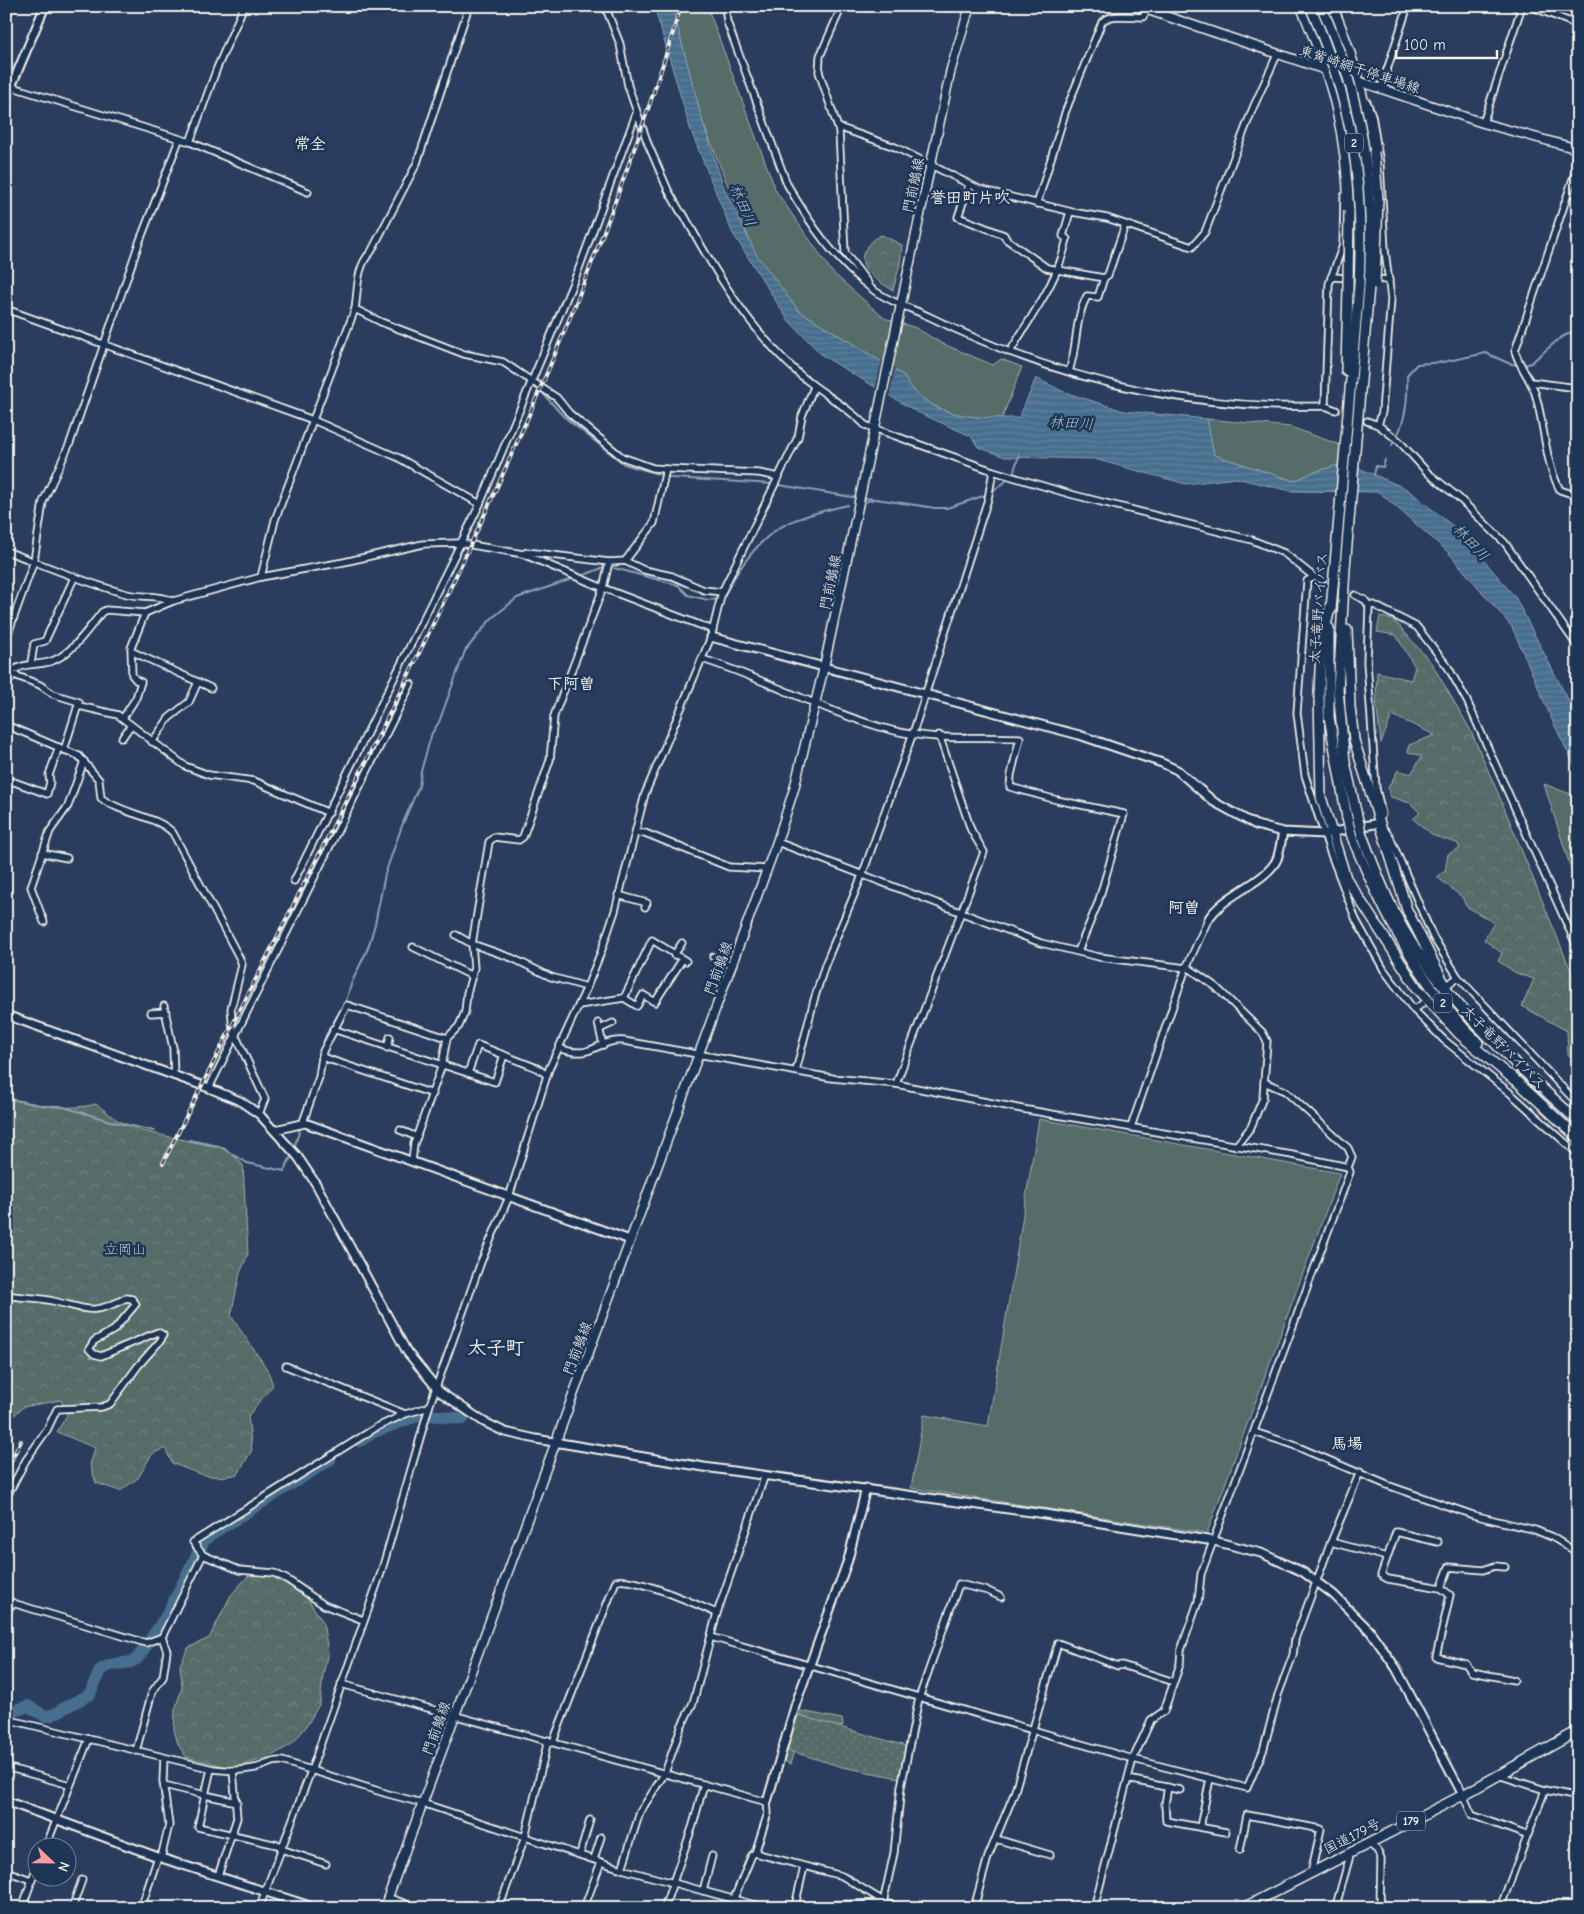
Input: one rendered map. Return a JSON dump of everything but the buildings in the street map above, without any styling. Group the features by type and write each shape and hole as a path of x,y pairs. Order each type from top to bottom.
{"highway":[{"path":"1302,6 1334,93 1348,169 1350,211 1346,372 1348,414"},
{"name":"太子竜野バイパス","path":"1310,6 1340,83 1354,142 1360,196 1358,286 1331,604 1328,674 1329,718 1337,776 1346,818 1352,838 1384,910 1422,976 1462,1028 1512,1086 1578,1138"},
{"name":"2","path":"1321,6 1348,74 1363,134 1370,196 1372,286"},
{"path":"1332,6 1348,43 1362,90 1374,152 1378,199 1372,286"},
{"name":"太子竜野バイパス","path":"1372,286 1345,568 1338,690 1345,762 1357,816 1362,835 1394,913 1420,955 1449,986 1506,1055 1578,1121"},
{"path":"1345,568 1347,653 1354,740 1407,910 1449,986"},
{"path":"1331,604 1321,647 1319,694 1321,797 1327,833 1346,878 1417,988 1459,1034 1512,1086"},
{"name":"国道179号","path":"1243,1908 1462,1795 1578,1731"}],"main road":[{"name":"門前鵤線","path":"384,1908 768,869 794,789 824,667 951,69 970,6"},
{"name":"東觜崎網干停車場線","path":"1136,6 1483,123 1578,149"}],"street":[{"path":"6,112 9,86 45,6"},
{"path":"190,142 217,68 244,6"},
{"path":"261,577 275,520 355,309 359,276 365,258 371,252 394,210 416,163 469,6"},
{"path":"605,6 620,44 636,114 668,190 732,298 761,337 814,387 855,415 865,425 993,470 1070,494 1252,540 1284,553 1314,577 1322,580"},
{"path":"725,6 727,22 787,184 828,246 870,288 882,296 900,306 1010,352 1103,382 1157,394 1241,405 1325,406 1336,410"},
{"path":"842,6 819,63 819,72 838,127 845,253 867,280 870,288"},
{"path":"1381,88 1408,6"},
{"path":"1483,123 1521,8 1513,6"},
{"path":"1530,6 1578,25"},
{"path":"1037,204 1066,110 1102,22 1113,17 1143,17 1147,10"},
{"path":"838,127 877,140 930,164 969,185 1070,212 1107,218 1192,247 1205,232 1253,108 1277,55"},
{"path":"9,86 190,142 308,192"},
{"path":"1362,90 1372,115 1382,181 1384,240 1391,310 1382,412 1378,425"},
{"path":"294,881 480,504 578,271 636,114"},
{"path":"1325,406 1331,277 1344,239 1342,132"},
{"path":"6,639 34,561 43,502 70,443 139,244 179,140"},
{"path":"1578,164 1515,351 1518,362 1531,382 1552,475 1560,490 1578,496"},
{"path":"969,185 958,217 1004,235 1006,239 1040,265 1079,275 1104,278"},
{"path":"1010,352 1036,313 1059,269 1067,239 1063,236 1070,212"},
{"path":"1069,371 1078,331 1076,322 1082,304 1090,294 1098,296 1104,278 1108,275 1125,225"},
{"path":"1344,239 1384,240"},
{"path":"1331,277 1389,280"},
{"path":"6,309 313,420 399,458 480,504"},
{"path":"355,309 381,322 464,354 504,362 532,383 557,398 569,413 622,457 653,468 759,473 779,477"},
{"path":"1531,382 1578,388"},
{"path":"259,1908 311,1771 391,1542 436,1388 481,1262 509,1197 547,1075 587,987 607,935 645,794 654,769 712,634 722,592 798,438 802,416 814,387"},
{"path":"1367,421 1378,425 1399,441 1428,473 1459,498 1505,543 1578,647"},
{"path":"625,561 654,523 666,469"},
{"path":"796,1071 825,965 863,873 926,694 988,498 993,470"},
{"path":"6,686 10,672 22,665 49,662 58,657 80,639 102,612 106,610 145,613 172,601 261,577 344,562 423,544 460,543 523,554 712,634 824,667 1079,735 1162,763 1177,770 1231,814 1256,825 1283,832 1327,833 1379,823"},
{"path":"6,551 74,578 138,596 164,597 172,601"},
{"path":"523,554 527,552 609,562 625,561 644,570 672,576 704,590 722,592"},
{"path":"412,1161 417,1136 442,1065 447,1038 459,1026 465,1012 474,968 472,944 489,842 494,837 519,840 523,837 550,760 554,716 603,588 609,562"},
{"path":"1314,577 1307,581 1297,713 1305,775 1327,833 1356,920 1384,970 1414,1010 1444,1040 1512,1086 1578,1154"},
{"path":"31,663 34,644 45,642 74,578"},
{"path":"1355,595 1365,600 1369,606 1367,662 1376,788 1382,814 1379,823"},
{"path":"1369,606 1374,605 1417,628 1448,667 1467,701 1578,949"},
{"path":"123,718 136,698 141,682 132,675 133,652 131,648 145,613"},
{"path":"133,652 211,688"},
{"path":"702,659 741,671 815,704 892,730 939,735 1020,738 1010,787 1124,814 1098,902 1078,951"},
{"path":"6,779 47,794 50,782 49,775 79,706 79,702 53,694 40,685 10,672"},
{"path":"152,742 169,718 189,702 198,682"},
{"path":"208,1088 411,684"},
{"path":"79,706 123,718 185,766 208,775 254,781 329,813"},
{"path":"6,725 79,756 99,780 101,798 129,813 168,826 174,833 242,965 231,1009 234,1034 265,1098 259,1114"},
{"path":"122,738 131,725"},
{"path":"896,1084 984,852 971,830 939,735"},
{"path":"44,922 31,887 50,831 68,806 84,761"},
{"path":"1379,823 1390,837 1433,936 1458,977 1578,1104"},
{"path":"1131,1127 1186,967 1208,920 1215,908 1270,868 1277,858 1283,832"},
{"path":"636,833 645,833 729,867 768,869"},
{"path":"777,842 863,873 960,913 1041,942 1099,957 1186,967 1216,986 1262,1032 1267,1042 1264,1082 1259,1111 1251,1127 1236,1146"},
{"path":"42,853 67,858"},
{"path":"618,895 647,903 645,907"},
{"path":"456,935 472,944 512,958 551,977 587,987"},
{"path":"579,1005 624,998 638,1006 644,995 655,1002 684,961 652,940 624,998"},
{"path":"674,955 682,943"},
{"path":"413,947 472,976"},
{"path":"713,957 732,966"},
{"path":"1449,986 1458,977"},
{"path":"1414,1010 1422,1004"},
{"path":"303,1122 320,1077 322,1058 333,1029 347,1005 447,1038"},
{"path":"151,1013 165,1009 173,1048 174,1076"},
{"path":"6,1015 208,1088 240,1101 259,1114 298,1156 316,1184 407,1352 436,1388 484,1422 505,1432 704,1467 866,1488 1214,1541 1261,1553 1286,1564 1317,1583 1353,1612 1370,1631 1391,1661 1472,1815 1526,1835"},
{"path":"603,1045 599,1026 613,1023"},
{"path":"333,1029 494,1082 504,1055"},
{"path":"387,1048 390,1037"},
{"path":"559,1048 580,1053 613,1040 624,1041 796,1071 896,1084 1348,1167"},
{"path":"468,1073 478,1045 537,1068 547,1075"},
{"path":"322,1058 433,1094"},
{"path":"1531,1068 1537,1062"},
{"path":"1094,1908 1133,1759 1151,1720 1164,1710 1180,1664 1181,1650 1198,1602 1201,1574 1350,1172 1348,1167 1352,1157 1348,1148 1285,1091 1264,1082"},
{"path":"275,1130 303,1122 630,1240"},
{"path":"400,1130 417,1136"},
{"path":"6,1295 52,1300 82,1310 107,1308 126,1298 132,1299 136,1304 114,1330 94,1341 89,1349 94,1354 102,1356 158,1332 163,1335 162,1340 138,1366 110,1404 102,1408 57,1409 47,1430 26,1460 6,1498"},
{"path":"286,1366 405,1414"},
{"path":"363,1620 324,1605 288,1580 274,1573 264,1570 239,1570 203,1555 193,1542 343,1447 405,1414 428,1412"},
{"path":"1254,1432 1360,1472 1387,1485 1473,1515 1535,1530 1552,1537 1578,1553"},
{"path":"711,1637 1133,1759 1247,1788 1250,1785 1268,1735 1278,1695 1292,1660 1295,1639 1317,1583 1330,1542 1360,1472"},
{"path":"622,1869 640,1812 665,1773 681,1727 694,1703 717,1613 765,1475"},
{"path":"730,1908 752,1855 755,1853 768,1813 767,1802 809,1664 840,1585 866,1488"},
{"path":"1438,1542 1396,1532 1381,1575 1441,1588 1450,1595 1436,1657 1466,1664 1472,1672 1514,1680"},
{"path":"1330,1542 1387,1557"},
{"path":"6,1615 9,1601 146,1643 162,1637 203,1555"},
{"path":"1441,1588 1449,1567 1483,1570 1495,1566 1505,1567"},
{"path":"499,1908 524,1837 551,1741 616,1581 623,1579 660,1590 717,1613"},
{"path":"883,1903 894,1852 902,1781 920,1698 959,1584 988,1591 1001,1597"},
{"path":"136,1751 152,1692 162,1677 167,1651 162,1637"},
{"path":"974,1908 982,1878 1014,1794 1034,1731 1058,1643 1118,1666 1122,1665 1174,1682"},
{"path":"341,1684 381,1697 551,1741 767,1802"},
{"path":"6,1719 211,1769 258,1768 274,1760 282,1761 422,1803 594,1858 622,1869 733,1900 771,1907 883,1903 906,1908"},
{"path":"50,1836 89,1739"},
{"path":"141,1908 160,1857 169,1825 164,1785 164,1758"},
{"path":"6,1767 70,1785"},
{"path":"211,1769 198,1827 282,1848 326,1864"},
{"path":"218,1876 237,1818 233,1770"},
{"path":"1498,1775 1545,1790 1578,1796"},
{"path":"1128,1779 1180,1790"},
{"path":"1200,1827 1210,1779"},
{"path":"664,1908 693,1825 704,1784"},
{"path":"164,1785 237,1802"},
{"path":"1168,1787 1165,1804 1166,1821 1226,1832"},
{"path":"1500,1908 1526,1835 1545,1790"},
{"path":"6,1801 160,1857 266,1890 316,1908"},
{"path":"1240,1850 1247,1815 1321,1828 1311,1873"},
{"path":"580,1854 590,1820"},
{"path":"594,1858 601,1836"},
{"path":"996,1839 1050,1855"},
{"path":"1368,1843 1378,1850 1381,1859 1380,1908"},
{"path":"1337,1902 1350,1852"},
{"path":"755,1853 842,1876 880,1899 883,1903"},
{"path":"703,1891 712,1856"},
{"path":"584,1908 601,1862"},
{"path":"795,1906 804,1867"},
{"path":"6,1871 28,1879"},
{"path":"72,1908 82,1880"},
{"path":"22,1908 29,1886"},
{"path":"388,1897 417,1908"}],"green space":[{"path":"672,6 707,6 776,191 832,272 884,318 916,328 941,343 993,365 1001,359 1022,367 1002,418 973,417 946,411 933,405 912,388 903,375 798,310 755,254 703,123"},
{"path":"882,235 902,245 900,264 893,290 874,278 865,267 863,261 863,254 869,245 875,238"},
{"path":"1207,419 1290,427 1349,448 1347,463 1314,472 1294,481 1214,455"},
{"path":"1380,616 1395,621 1432,664 1470,729 1578,988 1578,1056 1568,1055 1567,1031 1522,1006 1534,979 1516,973 1498,961 1502,953 1484,940 1494,923 1466,906 1462,897 1437,877 1445,871 1448,854 1460,848 1457,843 1434,836 1413,819 1420,813 1410,803 1391,797 1388,788 1398,770 1411,774 1422,756 1408,752 1409,745 1435,735 1392,715 1381,743 1376,703 1377,672 1411,680 1415,667 1396,635 1377,632"},
{"path":"1544,784 1578,797 1578,891"},
{"name":"立岡山","path":"6,1098 51,1107 74,1107 96,1104 117,1120 142,1131 227,1149 243,1165 248,1254 240,1273 231,1316 267,1369 273,1385 248,1416 252,1450 238,1474 220,1477 197,1473 172,1463 165,1448 152,1454 138,1478 120,1491 96,1483 90,1465 95,1448 57,1432 67,1415 61,1400 23,1407 6,1423"},
{"path":"1039,1119 1340,1173 1207,1533 911,1488 924,1415 988,1426"},
{"path":"271,1575 305,1595 323,1622 328,1652 320,1703 306,1727 292,1744 268,1758 232,1768 186,1757 178,1744 174,1730 175,1710 182,1687 180,1665 188,1648 209,1638 231,1595 248,1576"},
{"path":"801,1711 842,1719 843,1725 839,1729 805,1718 790,1764 784,1761"},
{"path":"798,1715 906,1746 899,1778 842,1767 787,1750"}],"water":[{"name":"林田川","path":"654,6 672,6 703,123 724,188 756,254 798,310 903,375 913,390 925,401 954,413 986,418 1019,418 1036,378 1064,392 1124,411 1207,419 1214,455 1294,481 1314,472 1347,463 1407,489 1460,532 1515,597 1578,719 1578,773 1553,722 1512,627 1448,552 1379,492 1291,491 1236,478 1186,484 1094,459 1005,457 978,447 971,436 917,412 823,356 788,320 732,232 691,131"}],"pier":[{"path":"882,360 895,368 889,398 875,390"}],"waterway":[{"path":"1392,445 1397,437 1405,412 1407,375 1417,364 1443,362 1486,353 1508,363 1522,366 1531,363 1560,338 1578,329"},
{"path":"468,350 480,355"},
{"path":"494,357 501,358 515,366"},
{"path":"540,390 563,416 624,464 672,478 773,484 858,498"},
{"path":"1013,474 1019,455"},
{"path":"1374,475 1376,466 1383,467 1385,460"},
{"path":"876,499 935,508 947,508 989,494 1010,478"},
{"path":"863,498 876,499"},
{"path":"864,502 872,500"},
{"path":"723,598 744,563 772,533 798,519 848,505"},
{"path":"584,575 605,567"},
{"path":"614,568 678,585 688,595 708,600 718,599"},
{"path":"321,1050 326,1035 345,1003 352,982 368,948 385,874 403,823 419,786 421,771 432,733 439,722 465,651 491,619 517,598 572,579"},
{"path":"6,1098 45,1106 60,1106 114,1122 154,1131"},
{"path":"301,1117 306,1105"},
{"path":"295,1145 300,1129"},
{"path":"189,1140 219,1146 247,1163 284,1171 291,1157"},
{"path":"360,1441 372,1433 422,1414 463,1419"},
{"path":"6,1714 28,1706 45,1716 52,1715 90,1694 100,1670 110,1665 131,1662 137,1659 167,1615 204,1541 210,1535 330,1460"},
{"path":"760,1851 840,1872 853,1877 856,1882"},
{"path":"862,1885 880,1895"}],"tunnel":[{"path":"1336,410 1367,421"},
{"path":"1322,580 1355,595"},
{"path":"1513,1088 1531,1068"}],"railway":[{"path":"163,1163 377,738 447,595 513,451 575,305 631,157 681,6"},
{"path":"6,1471 21,1441"}],"district":[{"name":"常全","path":"310,143"},
{"name":"誉田町片吹","path":"970,197"},
{"name":"下阿曽","path":"571,683"},
{"name":"阿曽","path":"1184,907"},
{"name":"太子町","path":"496,1347"},
{"name":"馬場","path":"1347,1443"}]}
